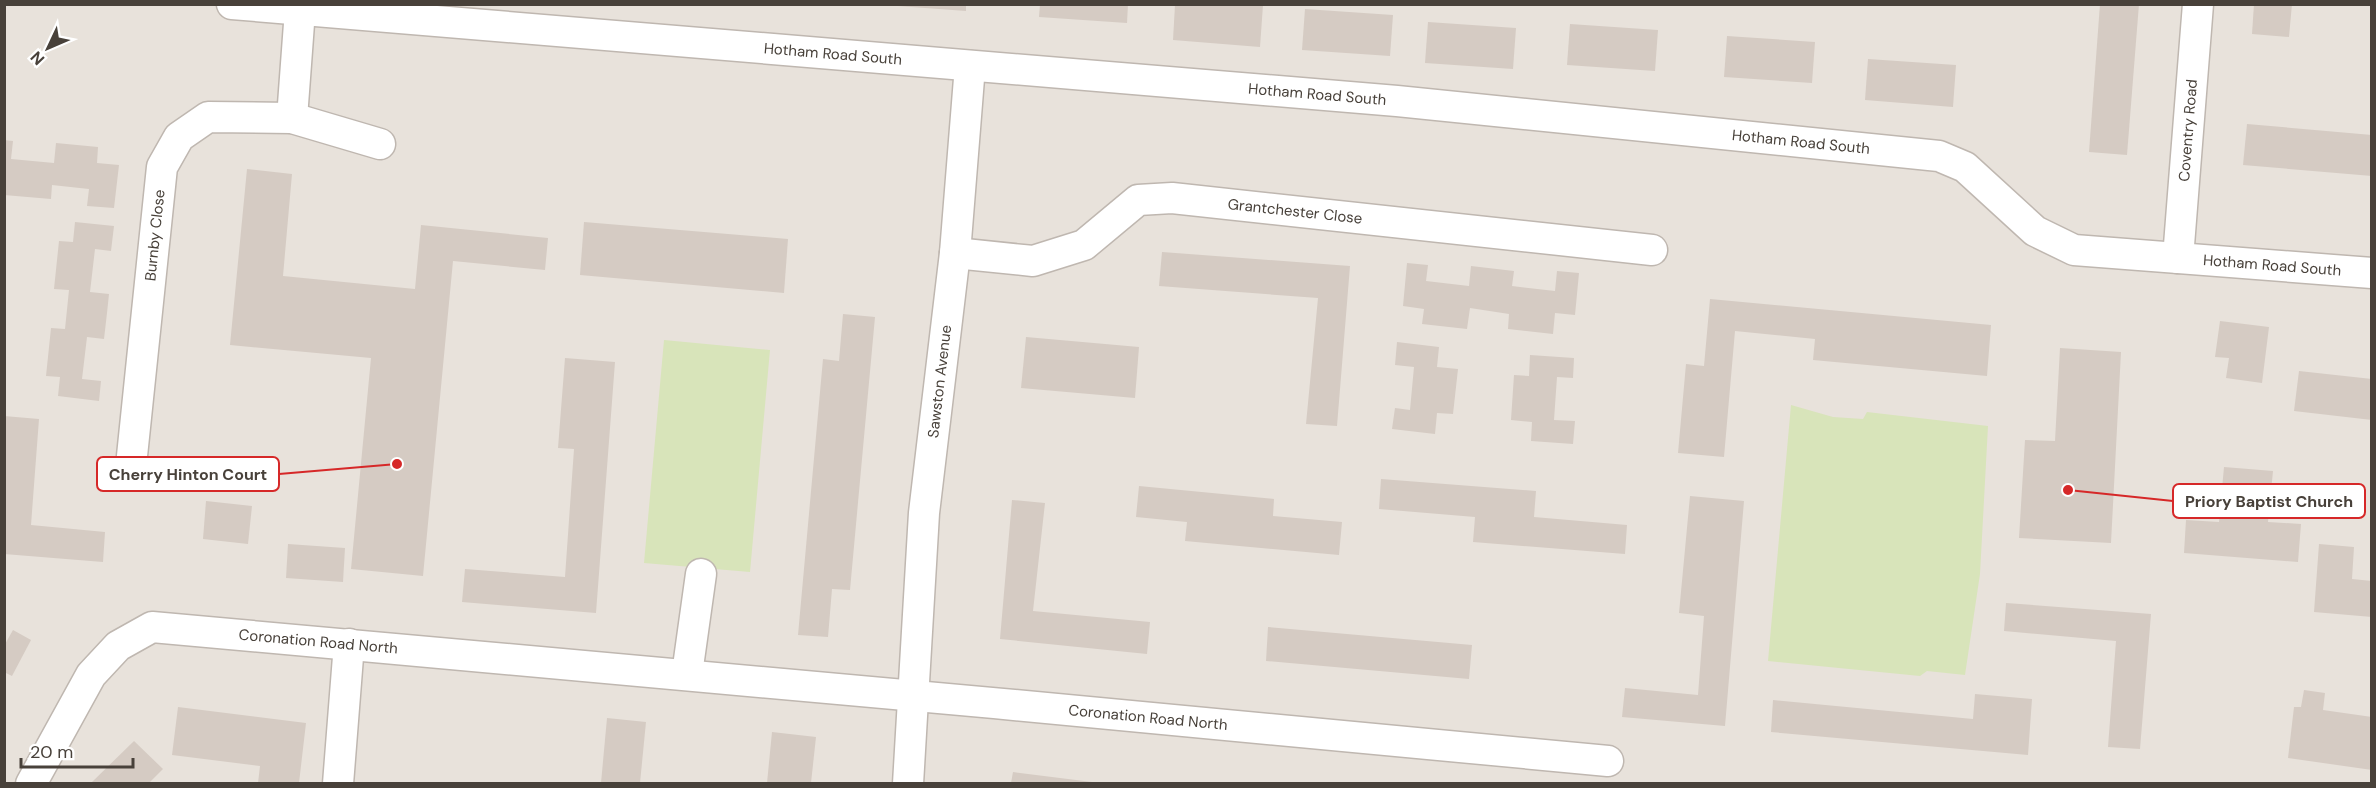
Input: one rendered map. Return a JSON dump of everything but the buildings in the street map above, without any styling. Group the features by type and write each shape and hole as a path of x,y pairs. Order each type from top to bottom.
{"street":[{"name":"Hotham Road South","path":"232,4 1397,101 1939,156 1965,167 2035,231 2074,250 2372,273"},
{"name":"Coventry Road","path":"2178,258 2198,4"},
{"path":"292,118 300,10"},
{"name":"Sawston Avenue","path":"908,783 924,513 955,253 970,66"},
{"name":"Burnby Close","path":"132,456 162,167 179,137 208,117 292,118 380,144"},
{"name":"Grantchester Close","path":"955,253 1033,261 1084,245 1138,200 1172,198 1652,250"},
{"path":"687,675 701,574"},
{"name":"Coronation Road North","path":"31,783 91,675 118,646 152,627 1608,761"},
{"path":"338,783 349,644"}],"shaded area":[{"path":"5,5 2371,5 2371,783 5,783"}],"green space":[{"path":"664,340 770,350 750,572 644,563"},
{"path":"1791,405 1833,417 1863,419 1867,412 1988,426 1980,574 1965,675 1927,671 1920,676 1768,661"}],"place":[{"name":"Cherry Hinton Court","path":"397,464"},
{"name":"Priory Baptist Church","path":"2068,490"}]}
